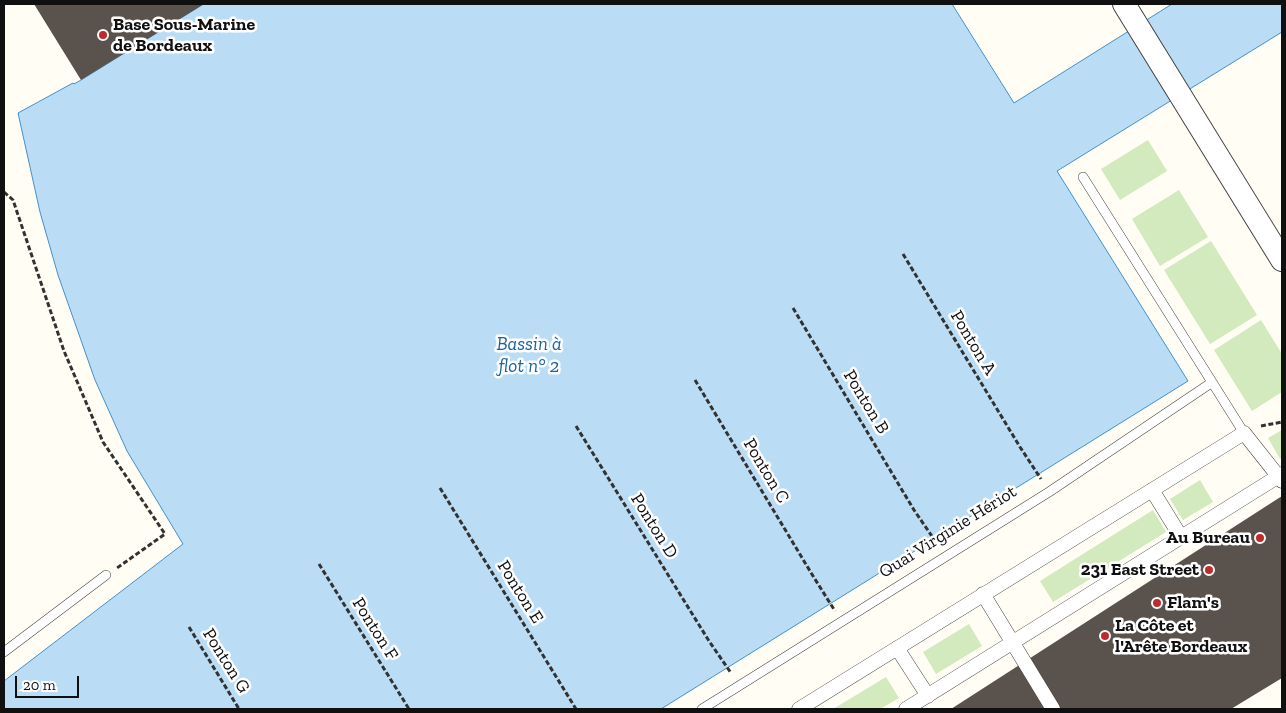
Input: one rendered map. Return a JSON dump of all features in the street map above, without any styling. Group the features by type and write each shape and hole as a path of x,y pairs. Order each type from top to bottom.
{"street":[{"path":"1124,4 1282,260"},
{"path":"798,709 1244,433 1281,477 1181,537 906,709"},
{"path":"1152,490 1181,537"},
{"path":"983,594 1054,709"},
{"path":"897,648 928,696"}],"lane":[{"path":"1083,177 1244,433"},
{"name":"Quai Virginie Hériot","path":"702,709 1049,492 1211,383"},
{"path":"4,652 106,575"}],"path":[{"path":"4,192 13,200 64,351 103,442 165,534 106,575"},
{"name":"Ponton A","path":"903,254 1041,479"},
{"name":"Ponton B","path":"794,308 914,510 938,544"},
{"name":"Ponton C","path":"695,380 834,608"},
{"name":"Ponton D","path":"576,426 730,672"},
{"name":"Ponton E","path":"440,488 576,709"},
{"name":"Ponton F","path":"318,564 409,709"},
{"name":"Ponton G","path":"189,627 240,709"}],"green space":[{"path":"1148,140 1167,171 1120,200 1101,169"},
{"path":"1179,190 1208,237 1160,266 1132,219"},
{"path":"1211,241 1257,315 1210,344 1164,270"},
{"path":"1261,320 1282,354 1282,392 1252,411 1214,350"},
{"path":"1282,430 1282,458 1280,459 1268,438"},
{"path":"1200,480 1213,502 1183,520 1170,499"},
{"path":"1153,510 1166,532 1053,602 1040,581"},
{"path":"969,624 982,646 936,674 923,652"},
{"path":"886,677 899,698 880,709 833,709"}],"water":[{"name":"Bassin à flot n° 2","path":"204,4 952,4 1014,103 1172,4 1282,4 1282,32 1057,171 1188,381 661,709 4,709 4,681 183,544 127,451 95,380 58,275 40,212 18,113 81,80"}],"building":[{"name":"Base Sous-Marine de Bordeaux","path":"34,4 204,4 81,80"},
{"path":"1282,496 1282,678 1231,709 951,709"}],"place":[{"name":"Base Sous-Marine de Bordeaux","path":"103,35"},
{"name":"Au Bureau","path":"1260,538"},
{"name":"231 East Street","path":"1209,570"},
{"name":"Flam's","path":"1157,603"},
{"name":"La Côte et l'Arête Bordeaux","path":"1105,636"}]}
